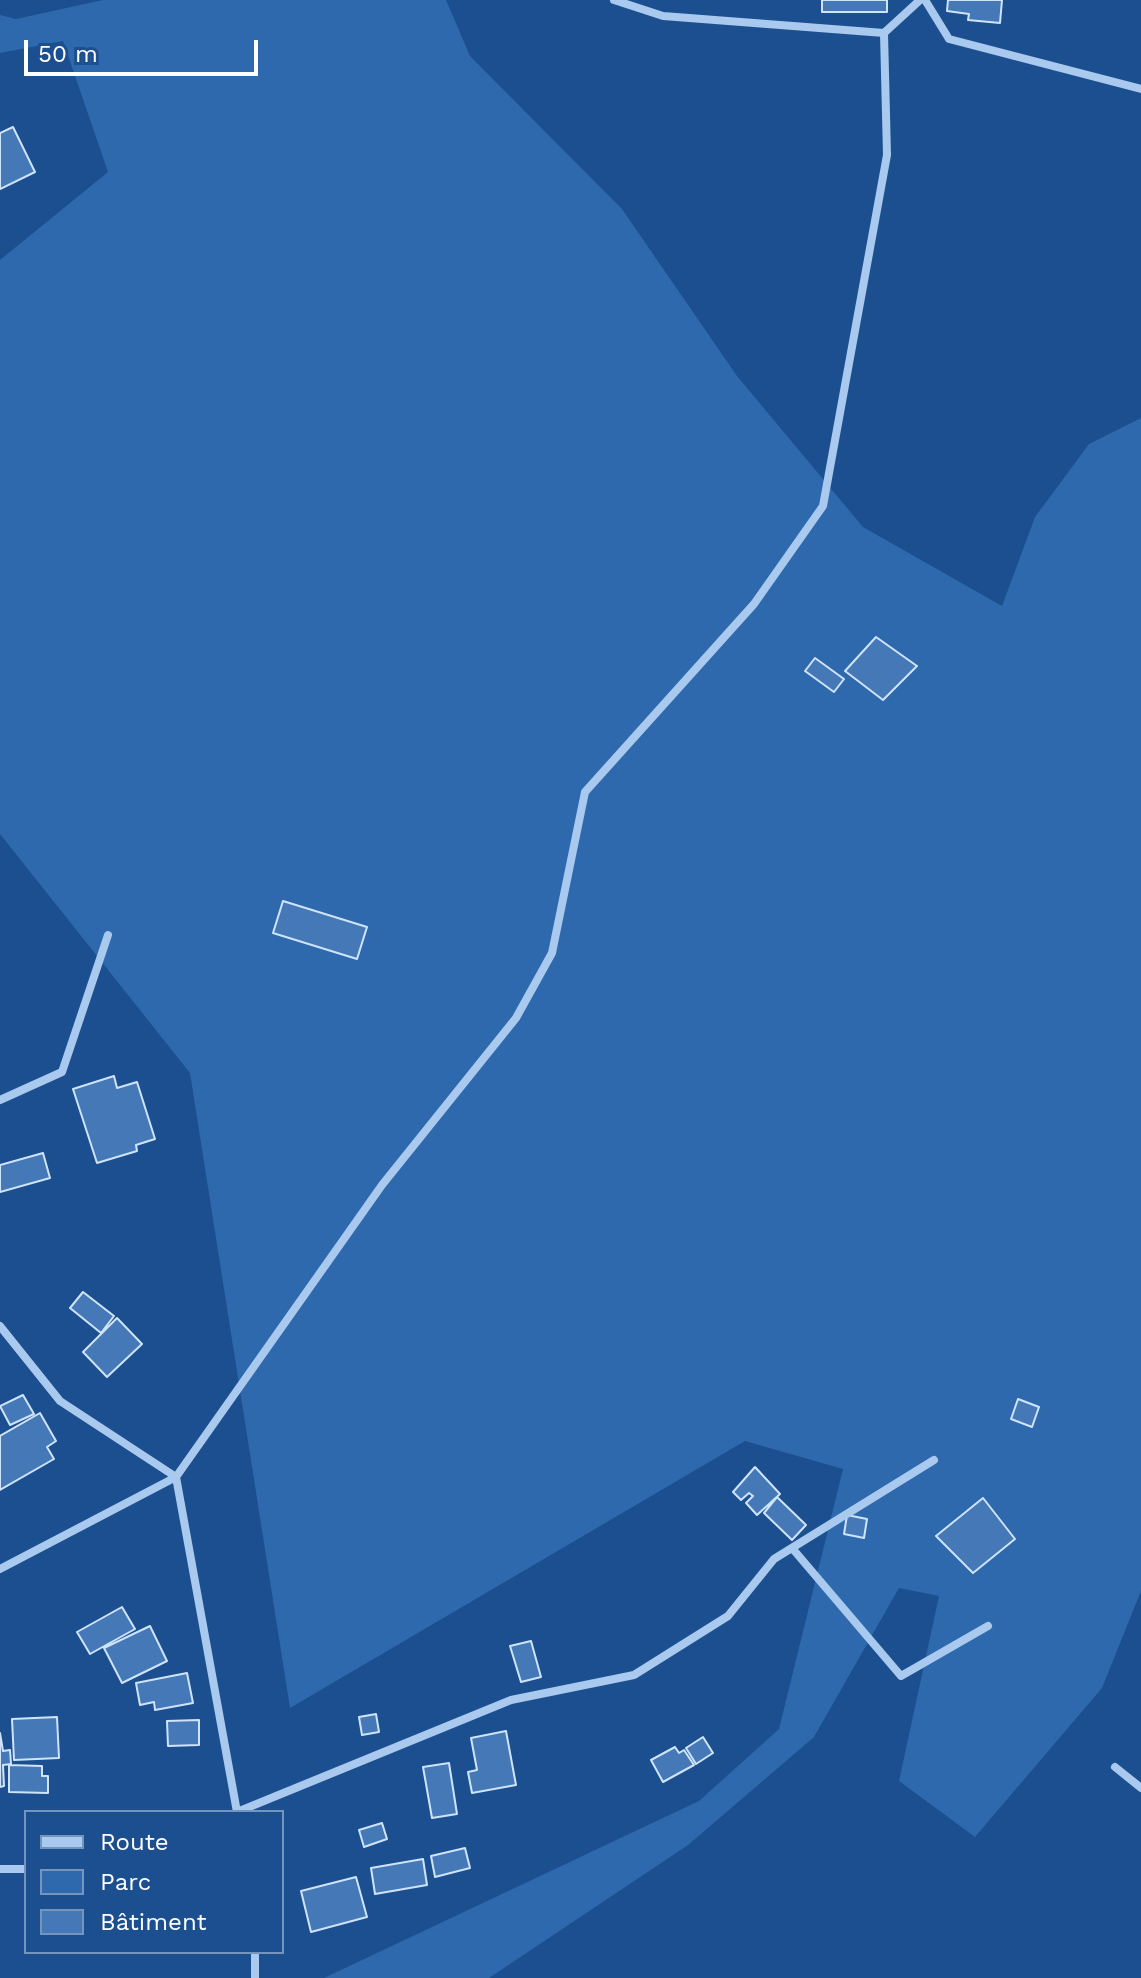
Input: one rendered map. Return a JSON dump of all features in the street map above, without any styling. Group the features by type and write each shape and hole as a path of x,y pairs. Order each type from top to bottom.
{"street":[{"path":"614,0 663,16 884,33 922,0 949,39 1141,89"},
{"path":"0,1569 176,1477 382,1185 516,1018 552,953 585,792 754,604 823,506 887,155 884,33"},
{"path":"0,1100 62,1072 108,935"},
{"path":"0,1326 60,1401 176,1477 237,1810"},
{"path":"242,1810 511,1700 634,1675 728,1616 774,1559 934,1460"},
{"path":"792,1548 901,1676 988,1626"},
{"path":"1115,1767 1141,1788"},
{"path":"0,1869 24,1869"},
{"path":"255,1954 255,1978"}],"green space":[{"path":"103,0 446,0 470,56 622,209 737,376 863,527 1002,606 1035,517 1089,444 1141,418 1141,1591 1102,1688 975,1837 899,1781 939,1596 899,1588 814,1737 688,1845 489,1978 324,1978 699,1801 779,1729 843,1469 745,1441 290,1708 190,1073 0,834 0,260 108,172 63,41 0,53 0,15 16,19"}],"building":[{"path":"822,0 887,0 887,12 822,12"},
{"path":"948,0 1002,0 1000,23 968,20 969,14 947,11"},
{"path":"13,127 35,172 0,189 0,133"},
{"path":"876,637 917,666 883,700 845,671"},
{"path":"815,658 844,679 834,692 805,671"},
{"path":"283,901 367,927 357,959 273,933"},
{"path":"114,1076 117,1088 137,1082 155,1139 136,1145 137,1151 97,1163 73,1089"},
{"path":"43,1153 50,1178 0,1192 0,1165"},
{"path":"83,1292 114,1316 101,1333 70,1308"},
{"path":"117,1318 142,1344 107,1377 83,1352"},
{"path":"23,1395 34,1414 10,1425 0,1406"},
{"path":"1018,1399 1039,1407 1032,1427 1011,1419"},
{"path":"40,1413 56,1441 47,1447 54,1459 0,1490 0,1436"},
{"path":"755,1467 780,1494 757,1515 746,1503 753,1496 749,1493 741,1500 733,1492"},
{"path":"777,1497 806,1525 792,1540 764,1513"},
{"path":"983,1498 1015,1539 973,1573 936,1536"},
{"path":"847,1515 867,1519 864,1538 844,1534"},
{"path":"122,1607 135,1629 90,1654 77,1632"},
{"path":"150,1626 167,1661 122,1683 104,1648"},
{"path":"531,1641 541,1677 521,1682 510,1646"},
{"path":"187,1673 193,1703 155,1710 154,1702 140,1705 136,1683"},
{"path":"376,1714 379,1732 362,1735 359,1717"},
{"path":"57,1717 59,1758 14,1760 12,1719"},
{"path":"199,1720 199,1745 168,1746 167,1721"},
{"path":"506,1731 516,1785 472,1793 468,1772 477,1770 471,1738"},
{"path":"0,1733 3,1751 10,1750 11,1764 3,1765 4,1786 0,1787"},
{"path":"703,1737 713,1753 696,1764 686,1748"},
{"path":"675,1747 679,1753 684,1750 694,1765 663,1782 651,1760"},
{"path":"449,1763 457,1814 432,1818 423,1767"},
{"path":"9,1765 42,1766 42,1776 48,1776 48,1793 9,1792"},
{"path":"382,1823 387,1839 364,1847 359,1830"},
{"path":"465,1848 470,1868 435,1877 431,1856"},
{"path":"423,1859 427,1885 375,1894 371,1868"},
{"path":"356,1877 367,1917 311,1932 301,1891"}]}
